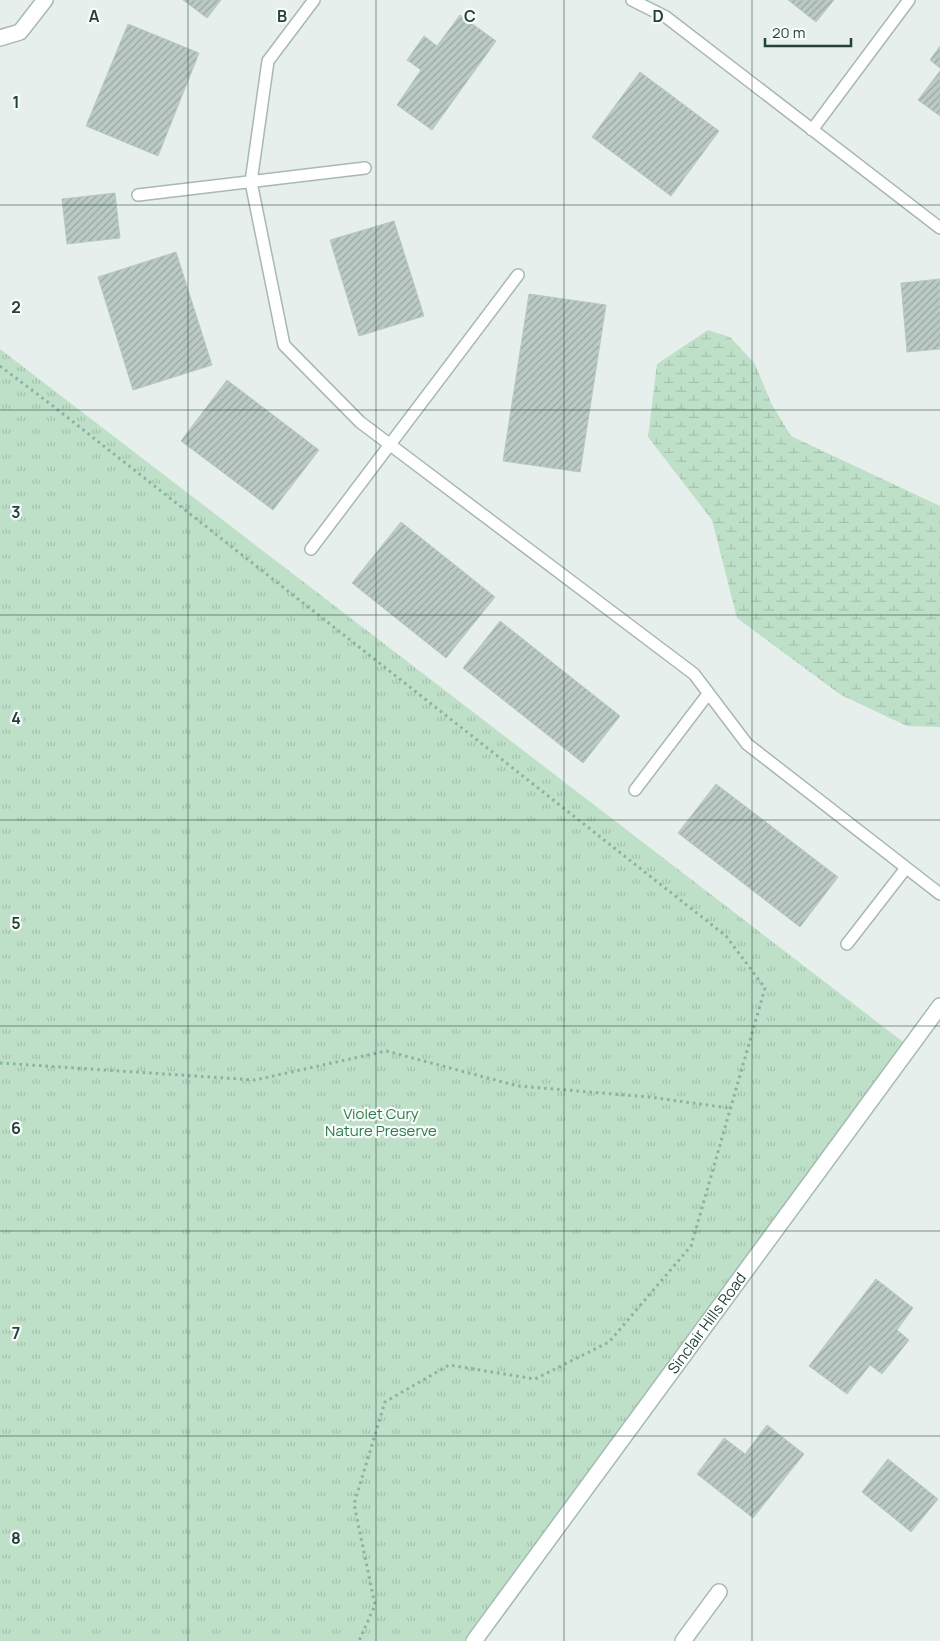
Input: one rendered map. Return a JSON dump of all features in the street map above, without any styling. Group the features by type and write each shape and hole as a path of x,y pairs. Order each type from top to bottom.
{"street":[{"path":"0,38 20,32 45,0"},
{"name":"Sinclair Hills Road","path":"474,1641 940,1006"},
{"path":"683,1641 719,1592"}],"lane":[{"path":"314,0 268,60 251,182 284,345 360,422 694,674 747,744 940,894"},
{"path":"632,0 666,17 940,228"},
{"path":"812,130 908,0"},
{"path":"138,195 365,168"},
{"path":"312,549 518,275"},
{"path":"635,790 708,694"},
{"path":"847,944 906,868"}],"path":[{"path":"0,366 726,936 765,988 729,1108 691,1246 609,1342 535,1380 449,1365 385,1402 354,1504 375,1604 359,1641"},
{"path":"0,1063 255,1080 386,1051 518,1086 650,1097 729,1108"}],"green space":[{"path":"708,330 730,337 755,364 771,403 791,436 940,506 940,727 907,726 841,695 737,618 712,520 648,437 657,364"},
{"name":"Violet Cury Nature Preserve","path":"0,349 911,1048 470,1641 0,1641"}],"building":[{"path":"183,0 221,0 207,18"},
{"path":"788,0 834,0 816,22"},
{"path":"460,15 496,41 432,130 397,105 421,70 407,60 424,36 437,46"},
{"path":"128,24 199,53 158,156 86,126"},
{"path":"940,46 940,68 930,60"},
{"path":"940,71 940,116 918,100"},
{"path":"640,72 719,131 671,196 592,137"},
{"path":"115,193 120,238 67,244 62,199"},
{"path":"394,221 424,316 359,336 330,240"},
{"path":"176,252 212,365 133,390 98,277"},
{"path":"940,279 940,349 907,352 901,283"},
{"path":"529,294 606,305 580,472 503,461"},
{"path":"227,380 319,450 273,510 181,441"},
{"path":"401,522 495,597 446,658 352,583"},
{"path":"500,621 620,716 583,763 463,668"},
{"path":"716,784 838,877 800,927 678,833"},
{"path":"876,1279 913,1308 897,1330 909,1340 882,1374 870,1365 847,1394 809,1366"},
{"path":"767,1425 804,1454 753,1518 697,1474 724,1438 745,1454"},
{"path":"888,1459 938,1499 911,1532 862,1492"}]}
